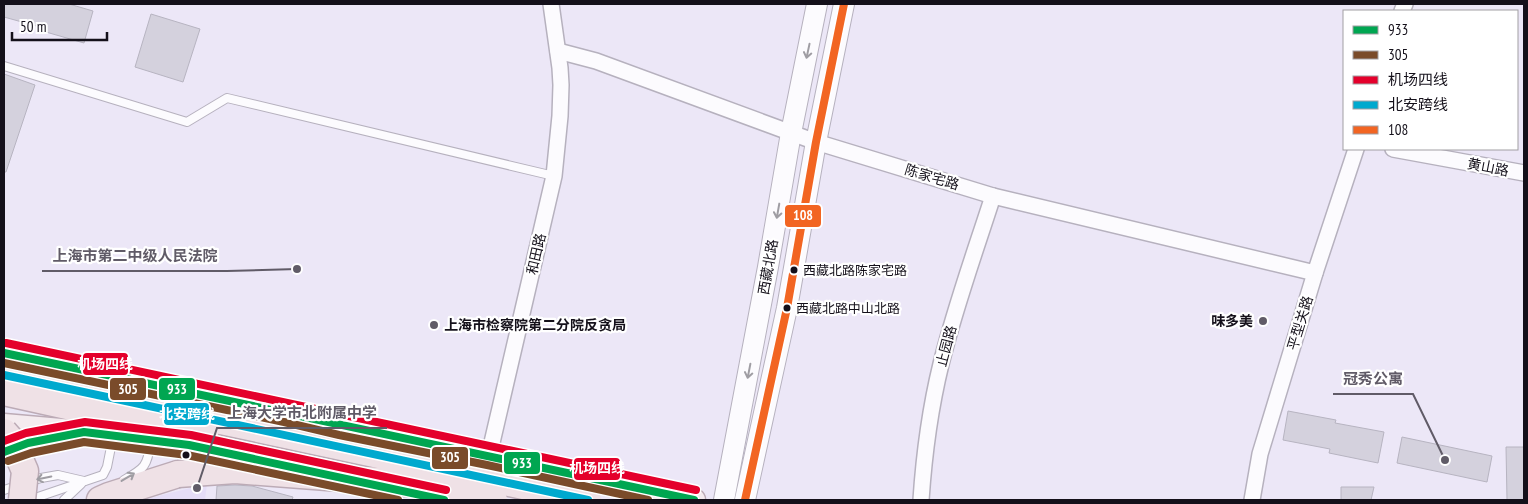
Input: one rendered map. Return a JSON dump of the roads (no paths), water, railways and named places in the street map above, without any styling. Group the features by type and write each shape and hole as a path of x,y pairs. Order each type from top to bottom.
{"highway":[{"path":"4,365 221,421"},
{"path":"4,375 588,500"},
{"path":"4,392 494,500"},
{"path":"4,432 12,440 25,471 22,500"},
{"path":"102,489 109,496 178,474 235,470 419,484"}],"main road":[{"name":"西藏北路","path":"724,500 791,133 818,4"},
{"name":"西藏北路","path":"745,500 787,308 816,142 844,4"},
{"path":"4,341 243,396 286,412"},
{"path":"4,353 490,455 694,500"},
{"path":"4,425 113,435 188,445 444,500"},
{"path":"4,452 28,443 84,432"}],"street":[{"name":"和田路","path":"479,500 554,176 561,85 551,4"},
{"name":"陈家宅路","path":"558,51 596,61 816,142 993,196 1315,273"},
{"name":"平型关路","path":"1252,500 1260,454 1315,273 1356,150"},
{"name":"黄山路","path":"1398,150 1524,174"},
{"name":"止园路","path":"921,500 924,458 941,366 949,334 993,196"}],"lane":[{"path":"4,66 187,122 227,98 554,176"},
{"path":"102,489 103,475 107,467 113,435"},
{"path":"64,500 102,489 141,469 149,457 150,440"},
{"path":"4,490 41,478 58,476 102,489"},
{"path":"29,500 102,489"}],"place":[{"name":"上海市第二中级人民法院","path":"297,269"},
{"name":"西藏北路陈家宅路","path":"794,270"},
{"name":"西藏北路中山北路","path":"787,308"},
{"name":"味多美","path":"1263,321"},
{"name":"上海市检察院第二分院反贪局","path":"434,325"},
{"name":"冠秀公寓","path":"1445,460"},
{"name":"上海大学市北附属中学","path":"197,488"}]}
